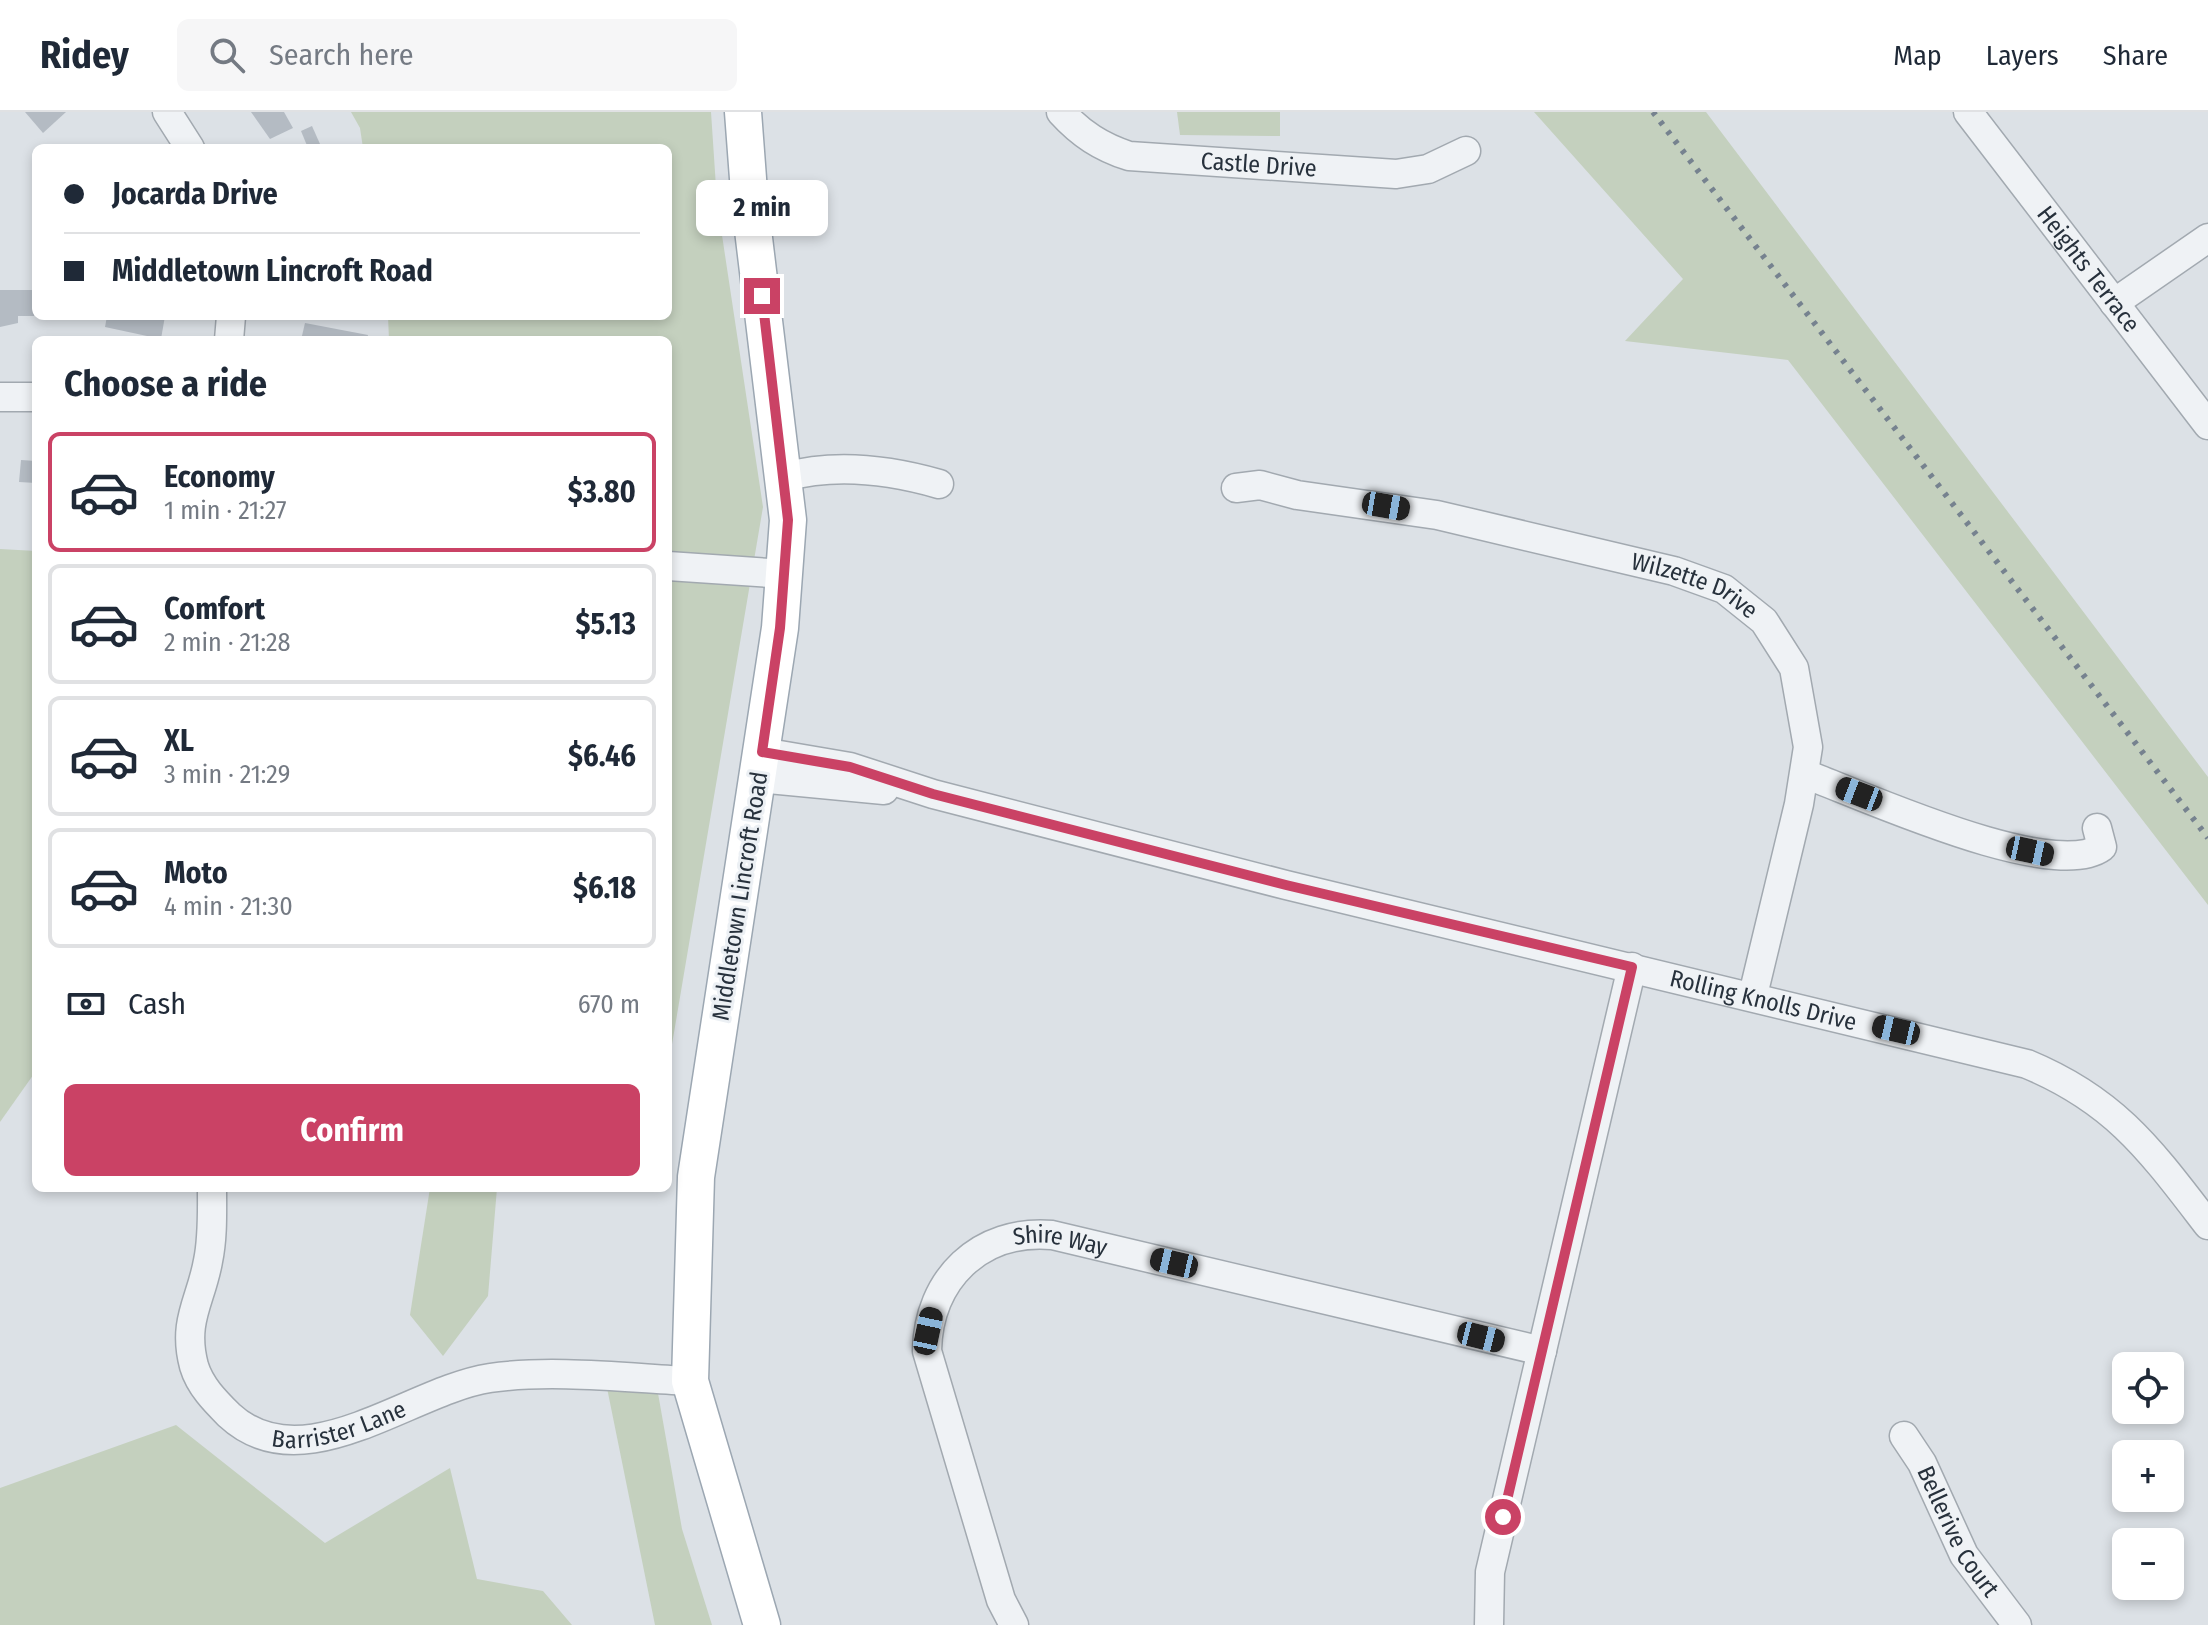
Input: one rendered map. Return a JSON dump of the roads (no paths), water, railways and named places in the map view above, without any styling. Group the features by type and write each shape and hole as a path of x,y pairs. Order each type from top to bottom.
{"main road":[{"name":"Middletown Lincroft Road","path":"743,112 750,205 788,520 785,574 760,765 696,1177 690,1381 762,1625"}],"street":[{"path":"167,112 187,144"},
{"name":"Castle Drive","path":"1061,112 1079,131 1100,145 1129,156 1396,174 1428,169 1466,151"},
{"name":"Heights Terrace","path":"1968,112 2208,425"},
{"path":"2114,303 2208,238"},
{"path":"0,397 32,397"},
{"path":"785,477 819,470 845,470 939,484"},
{"name":"Wilzette Drive","path":"1236,488 1260,485 1297,495 1437,515 1674,571 1724,589 1764,621 1794,668 1806,722 1805,774 1753,995"},
{"path":"672,566 785,574"},
{"name":"Rolling Knolls Drive","path":"760,765 933,794 1286,885 1982,1051 2060,1078 2108,1108 2135,1133 2208,1225"},
{"path":"1805,774 1961,835 2058,856 2089,856 2102,847 2097,828"},
{"path":"1489,1625 1490,1572 1632,967"},
{"name":"Barrister Lane","path":"212,1192 208,1262 191,1317 190,1347 195,1370 214,1401 234,1420 254,1432 287,1440 323,1438 444,1389 496,1377 690,1381"},
{"name":"Shire Way","path":"1014,1625 1001,1600 927,1351 928,1331 939,1293 962,1262 979,1249 1010,1237 1052,1235 1542,1351"},
{"name":"Bellerive Court","path":"1904,1436 1922,1463 1964,1555 2017,1625"}],"railway":[{"path":"1653,112 2208,838"}]}
